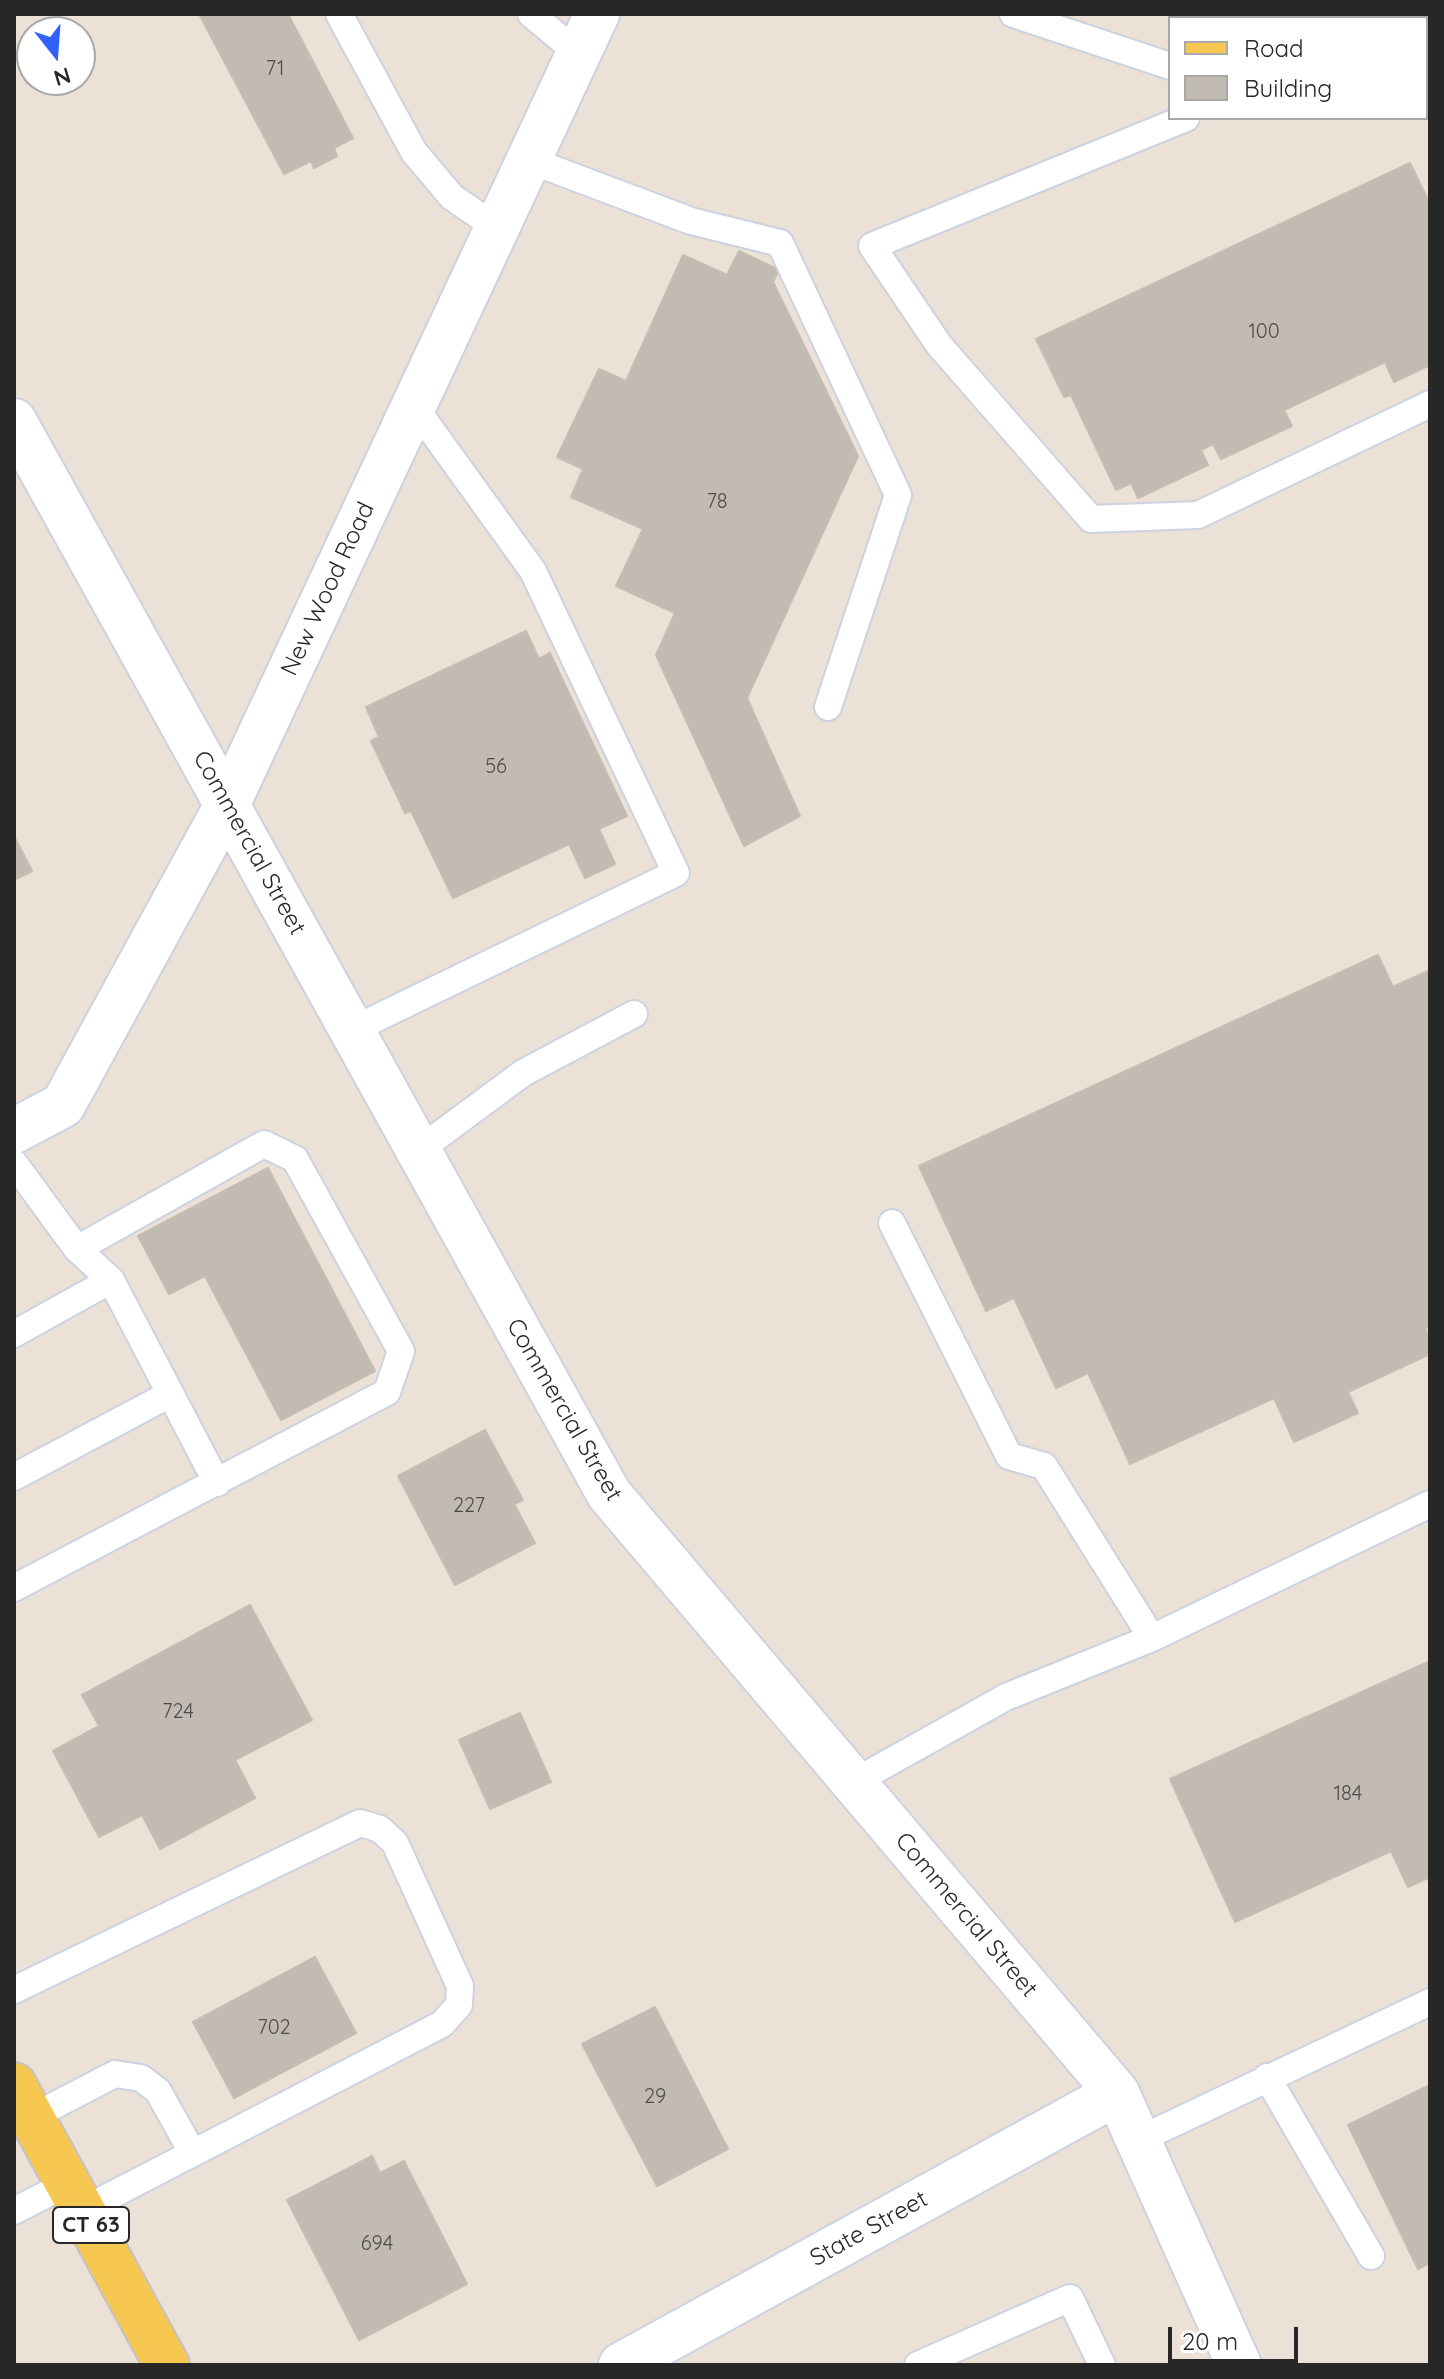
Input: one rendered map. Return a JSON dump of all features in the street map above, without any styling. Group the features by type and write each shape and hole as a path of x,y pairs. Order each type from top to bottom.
{"main road":[{"name":"CT 63","path":"23,2101 167,2365"}],"street":[{"name":"New Wood Road","path":"14,1131 63,1105 228,803 597,14"},
{"name":"Commercial Street","path":"14,421 609,1494 1117,2093 1239,2365"},
{"name":"State Street","path":"637,2361 1117,2093"}],"lane":[{"path":"339,14 414,152 452,197 497,228"},
{"path":"531,14 579,54"},
{"path":"1013,14 1168,65"},
{"path":"1181,120 872,246 939,345 1091,519 1198,515 1430,404"},
{"path":"529,160 691,221 780,243 898,495 828,707"},
{"path":"352,1030 676,873 533,571 414,406"},
{"path":"419,1150 523,1073 634,1014"},
{"path":"14,1588 387,1392 401,1351 295,1159 264,1144 77,1249"},
{"path":"14,1163 77,1249 111,1280 217,1483"},
{"path":"892,1223 1009,1456 1044,1466 1152,1638"},
{"path":"14,1334 111,1280"},
{"path":"14,1477 170,1394"},
{"path":"854,1782 1006,1697 1152,1638 1430,1504"},
{"path":"14,1990 360,1823 380,1829 395,1843 460,1986 459,2005 442,2024 192,2152 76,2197 14,2211"},
{"path":"1138,2140 1430,2002"},
{"path":"23,2101 115,2074 141,2078 158,2091 192,2152"},
{"path":"1267,2077 1371,2256"},
{"path":"918,2365 960,2357 1070,2298 1102,2365"}],"building":[{"path":"199,14 288,14 353,138 334,148 337,156 314,168 311,161 284,174"},
{"path":"1410,163 1430,204 1430,365 1394,382 1385,362 1284,410 1292,426 1221,459 1213,444 1201,450 1208,465 1138,498 1131,483 1116,490 1071,395 1064,397 1036,339"},
{"path":"739,251 779,270 773,282 858,456 747,698 800,816 744,846 656,655 675,613 616,586 643,529 571,497 583,469 557,457 599,369 626,381 683,255 727,275"},
{"path":"526,631 539,659 550,653 627,816 599,829 615,864 585,878 569,844 453,898 411,811 405,813 371,741 379,737 366,707"},
{"path":"14,836 32,871 14,880"},
{"path":"1378,955 1393,987 1430,970 1430,1326 1425,1328 1430,1340 1430,1354 1348,1392 1358,1413 1294,1442 1274,1398 1130,1464 1088,1373 1056,1388 1014,1298 986,1311 919,1166"},
{"path":"268,1168 375,1371 281,1420 205,1276 169,1294 138,1236"},
{"path":"485,1430 523,1500 514,1504 535,1543 455,1585 398,1476"},
{"path":"250,1605 312,1720 235,1760 255,1798 160,1849 142,1815 99,1837 53,1751 99,1726 82,1695"},
{"path":"1430,1661 1430,1877 1408,1887 1391,1851 1235,1922 1170,1779"},
{"path":"520,1713 551,1782 490,1809 459,1740"},
{"path":"315,1957 356,2033 234,2098 193,2022"},
{"path":"655,2007 728,2149 657,2186 582,2044"},
{"path":"1430,2085 1430,2263 1418,2269 1348,2125"},
{"path":"372,2156 380,2173 404,2161 467,2284 359,2340 287,2200"}]}
